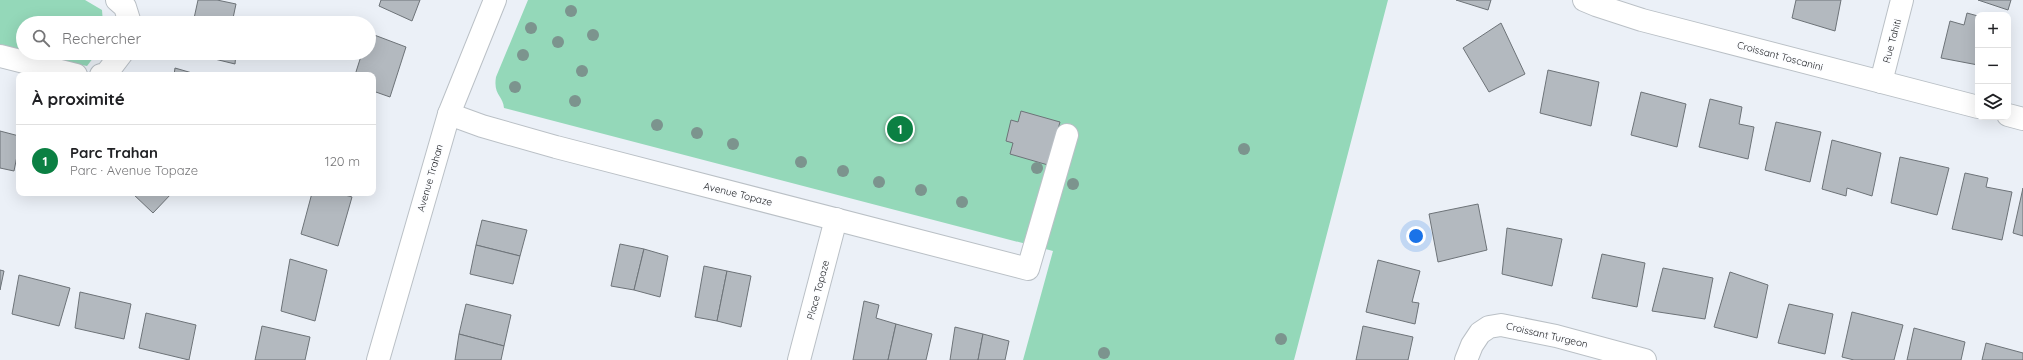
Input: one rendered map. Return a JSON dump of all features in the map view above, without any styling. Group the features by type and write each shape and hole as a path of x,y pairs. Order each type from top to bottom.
{"street":[{"path":"117,0 125,7 128,16"},
{"name":"Avenue Trahan","path":"378,360 449,114 495,0"},
{"name":"Croissant Toscanini","path":"1584,0 1642,20 1975,106"},
{"name":"Rue Tahiti","path":"1881,82 1902,0"},
{"path":"0,56 64,72"},
{"path":"108,72 117,60"},
{"name":"Avenue Topaze","path":"449,114 487,128 549,145 1028,268 1067,135"},
{"path":"2011,116 2023,119"},
{"name":"Place Topaze","path":"799,360 836,219"},
{"name":"Croissant Turgeon","path":"1466,360 1472,345 1480,334 1489,327 1501,325 1549,335 1645,360"}],"green space":[{"path":"0,0 85,0 102,10 102,16 16,16 16,51 0,45"},
{"path":"528,0 1388,0 1294,360 1023,360 1053,251 504,108 496,88 496,77"},
{"path":"56,60 92,60 87,66"}],"building":[{"path":"198,0 217,0 236,4 233,16 195,16"},
{"path":"381,0 420,0 412,21 379,6"},
{"path":"1456,0 1491,0 1488,10"},
{"path":"1796,0 1841,0 1835,31 1792,18"},
{"path":"1978,0 2011,0 2008,10"},
{"path":"1967,13 1975,15 1975,64 1941,58 1950,21 1964,25"},
{"path":"1501,23 1525,74 1489,92 1463,48"},
{"path":"376,36 406,47 390,97 376,92 376,72 356,72 360,60 376,60"},
{"path":"219,60 235,60 235,64"},
{"path":"175,68 189,72 174,72"},
{"path":"1548,70 1599,82 1591,126 1540,113"},
{"path":"1641,92 1686,104 1677,147 1631,135"},
{"path":"1710,99 1742,107 1739,124 1754,127 1748,159 1699,147"},
{"path":"1021,111 1060,122 1048,165 1010,154 1013,143 1006,141 1011,120 1018,122"},
{"path":"1776,122 1821,132 1810,182 1765,170"},
{"path":"0,131 16,135 16,161 14,171 0,168"},
{"path":"1832,140 1881,153 1872,196 1847,188 1846,196 1822,189"},
{"path":"1900,157 1949,168 1937,215 1891,203"},
{"path":"1965,173 1988,178 1986,187 2012,192 2002,240 1952,229"},
{"path":"2023,188 2023,236 2013,233"},
{"path":"135,196 169,196 153,213"},
{"path":"311,196 352,197 338,246 301,234"},
{"path":"1478,204 1487,250 1438,262 1429,214"},
{"path":"482,220 527,230 520,256 476,245"},
{"path":"1507,228 1562,239 1552,286 1502,274"},
{"path":"620,244 644,249 634,290 611,286"},
{"path":"476,245 520,256 513,284 470,274"},
{"path":"644,249 668,256 660,297 634,290"},
{"path":"1602,254 1645,263 1637,307 1592,298"},
{"path":"290,259 327,270 315,321 281,311"},
{"path":"1378,260 1420,271 1412,302 1419,303 1415,324 1366,312"},
{"path":"704,266 727,271 717,321 695,317"},
{"path":"1663,268 1713,278 1705,319 1652,311"},
{"path":"0,270 4,271 0,290"},
{"path":"727,271 751,276 741,327 717,321"},
{"path":"1730,272 1768,285 1757,338 1714,327"},
{"path":"19,275 70,288 59,326 12,314"},
{"path":"80,292 131,304 124,339 75,328"},
{"path":"864,301 879,305 876,318 896,324 888,360 853,360"},
{"path":"466,304 511,315 504,346 459,334"},
{"path":"1789,304 1833,314 1825,354 1778,343"},
{"path":"1852,312 1903,325 1894,360 1854,360 1842,357"},
{"path":"146,313 196,325 189,360 139,348"},
{"path":"896,324 932,334 926,360 888,360"},
{"path":"262,326 310,337 305,360 255,360"},
{"path":"1363,326 1413,337 1408,360 1356,360"},
{"path":"955,327 983,334 978,360 950,360"},
{"path":"1914,328 1965,342 1961,360 1907,360"},
{"path":"459,334 504,346 501,360 455,360"},
{"path":"983,334 1009,341 1005,360 978,360"},
{"path":"1986,343 2023,353 2023,360 1982,360"}],"place":[{"name":"Parc Trahan","path":"900,129"}]}
